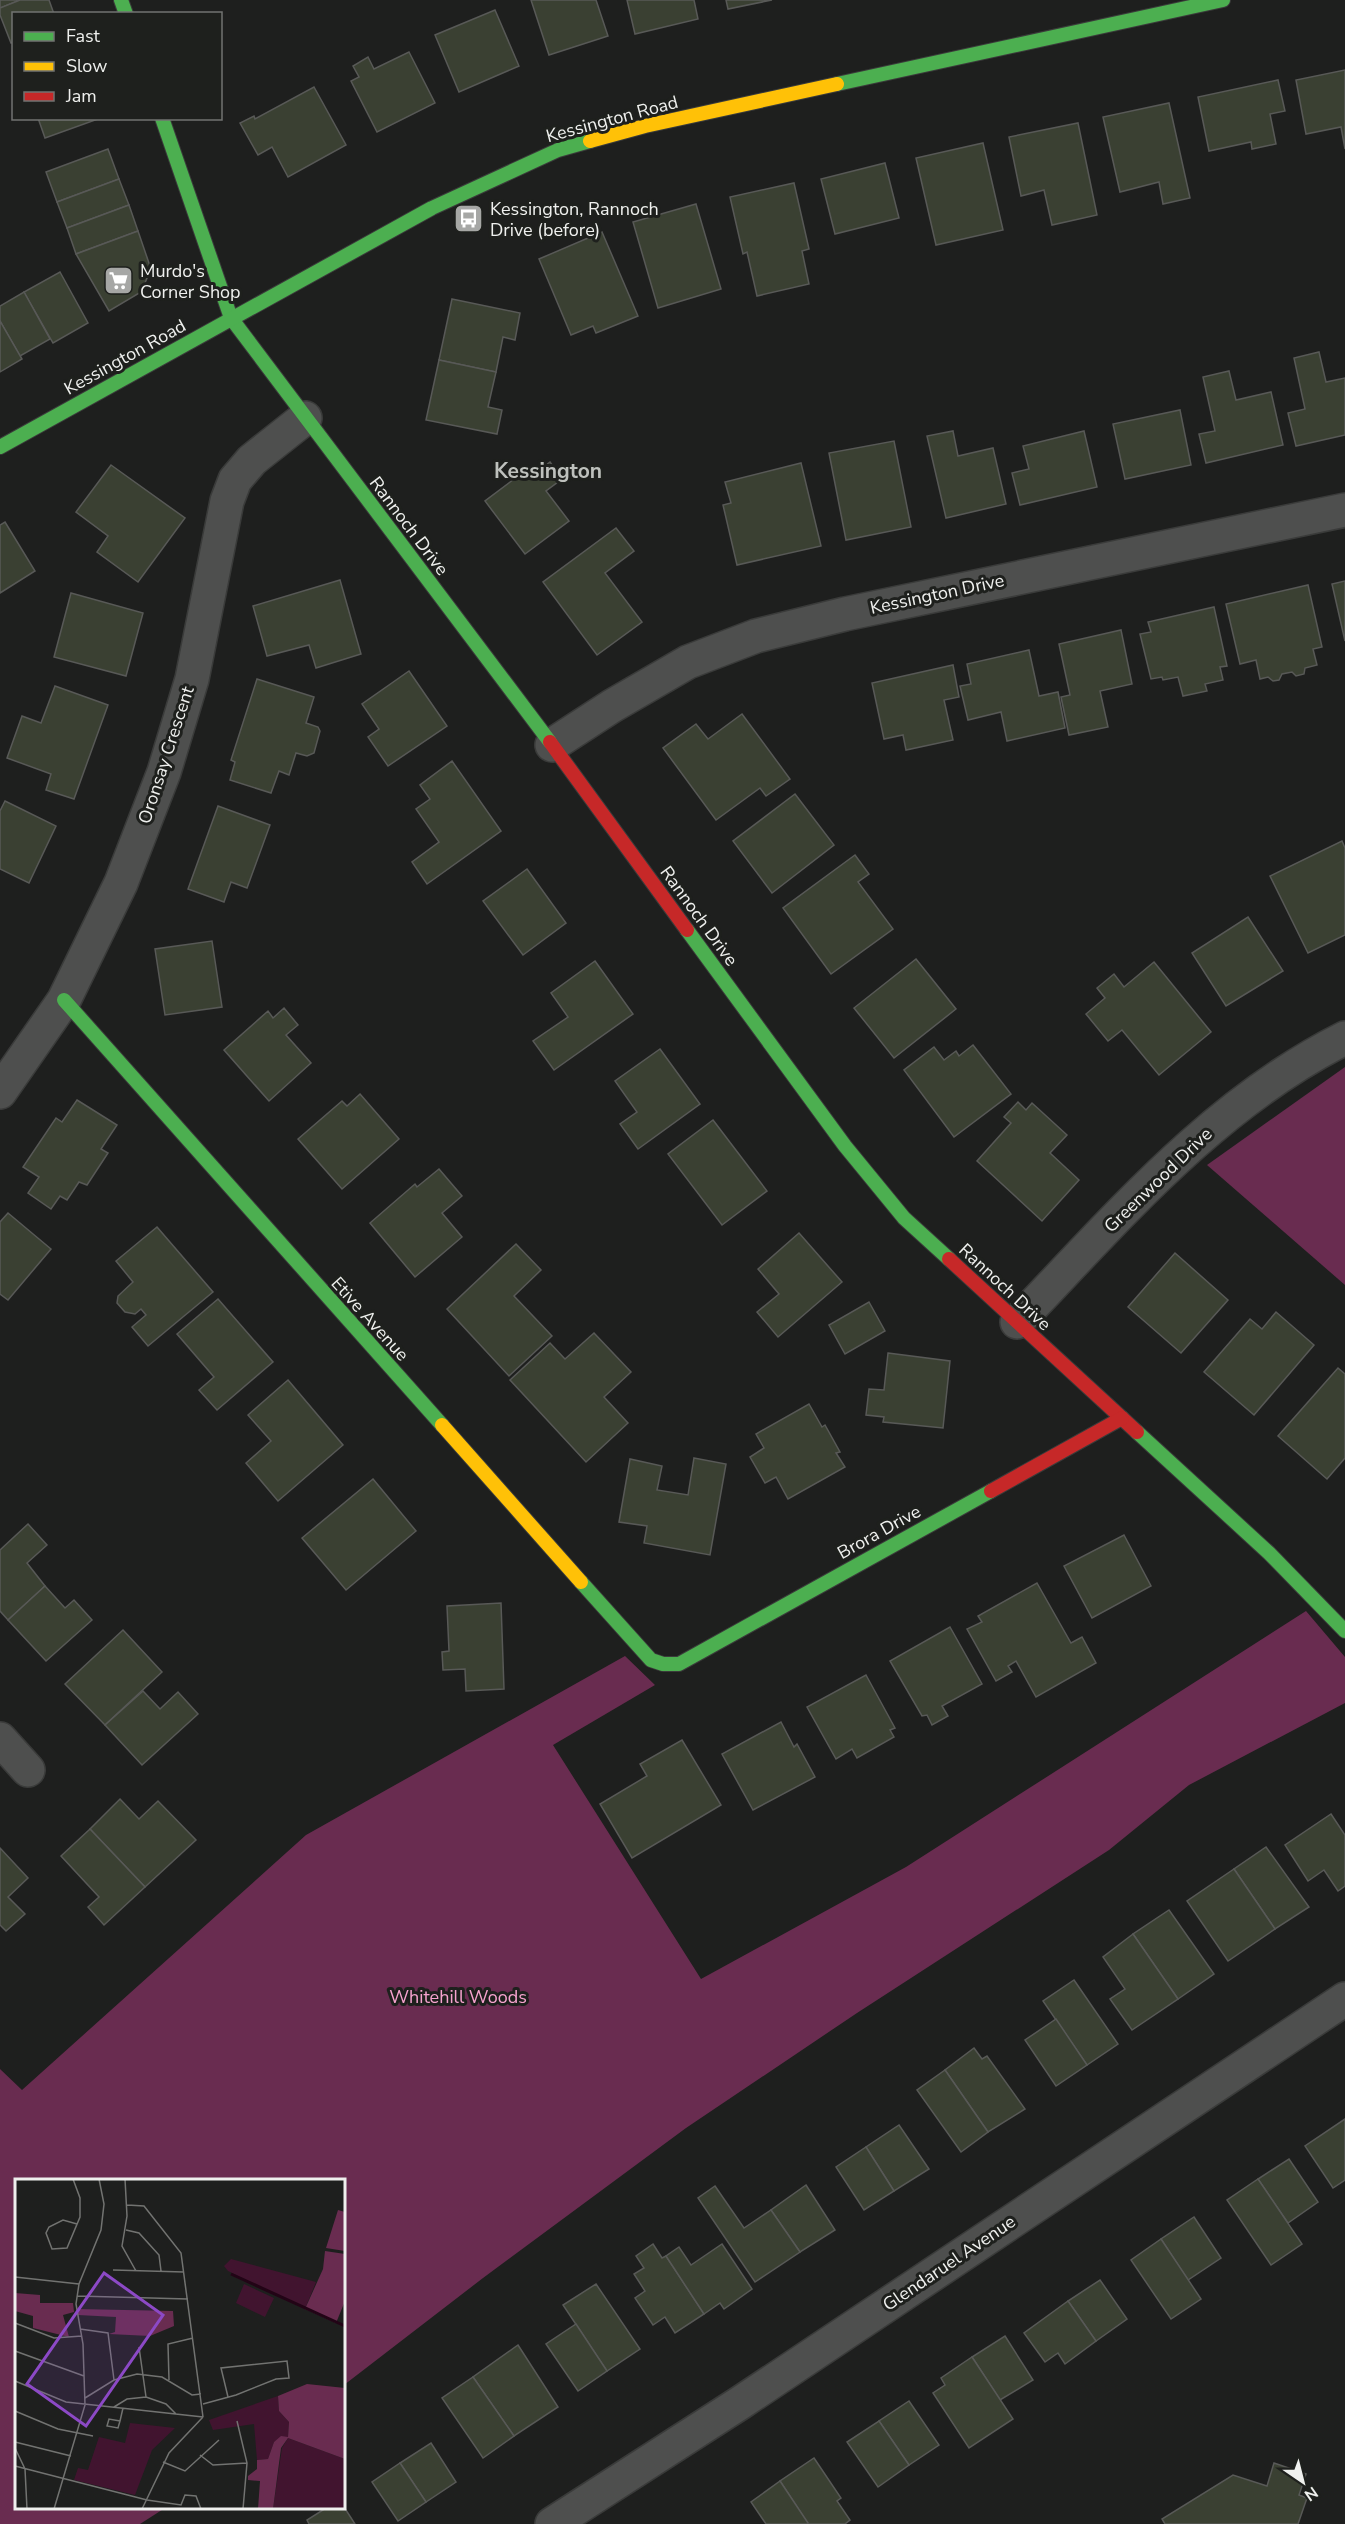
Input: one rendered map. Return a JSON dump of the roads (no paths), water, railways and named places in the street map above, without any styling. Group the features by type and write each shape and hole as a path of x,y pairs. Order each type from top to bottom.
{"street":[{"name":"Kessington Road","path":"0,447 432,208 558,150 645,126 1223,0"},
{"name":"Rannoch Drive","path":"163,120 231,318 552,745 852,1155 904,1218 1269,1553 1345,1631"},
{"name":"Oronsay Crescent","path":"0,1092 64,1000 121,883 164,772 192,679 227,501 235,480 252,460 305,418"},
{"name":"Kessington Drive","path":"552,745 612,706 688,662 756,636 879,606 1345,510"},
{"name":"Etive Avenue","path":"64,1000 651,1660"},
{"name":"Greenwood Drive","path":"1017,1322 1177,1156 1248,1097 1345,1038"},
{"name":"Brora Drive","path":"651,1660 663,1664 679,1664 1122,1419"},
{"path":"0,1740 28,1770"},
{"name":"Glendaruel Avenue","path":"552,2524 740,2403 1345,1999"}],"place":[{"name":"Kessington, Rannoch Drive (before)","path":"469,219"},
{"name":"Murdo's Corner Shop","path":"119,281"}],"district":[{"name":"Kessington","path":"548,471"}],"park label":[{"name":"Whitehill Woods","path":"458,1997"}]}
